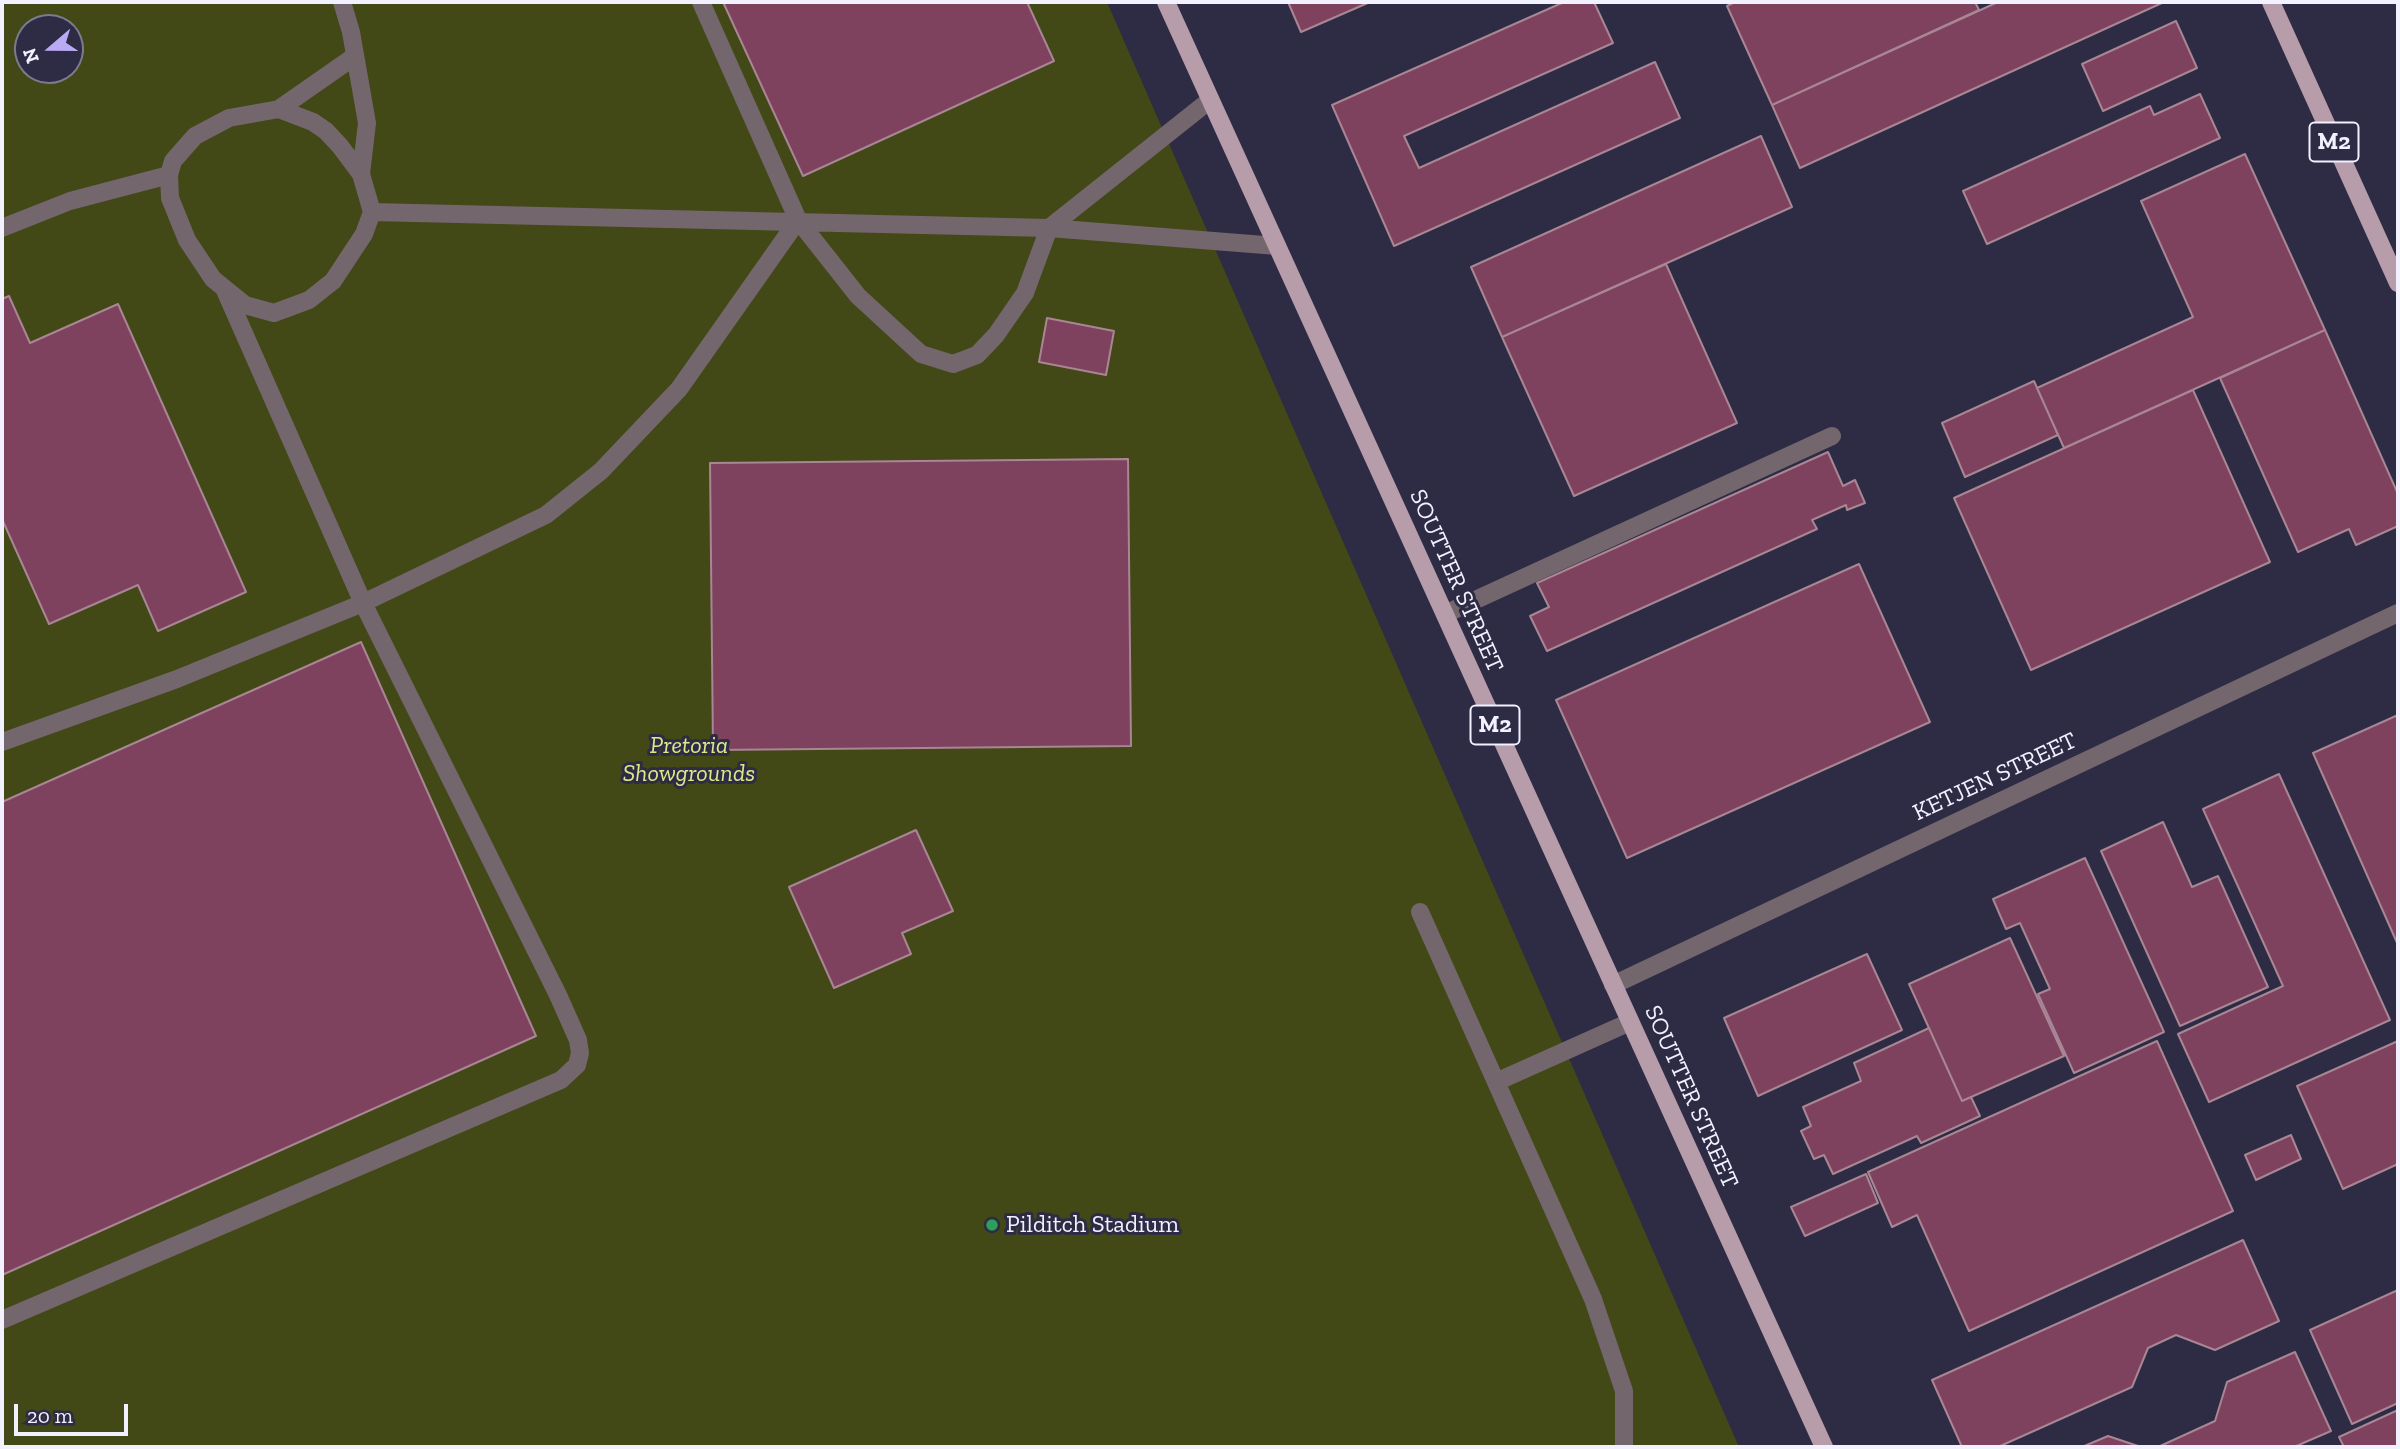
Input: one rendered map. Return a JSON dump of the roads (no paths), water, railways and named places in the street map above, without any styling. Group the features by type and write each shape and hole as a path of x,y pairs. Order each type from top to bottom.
{"main road":[{"name":"SOUTTER STREET","path":"1166,2 1824,1447"},
{"name":"M2","path":"2271,2 2398,283"}],"street":[{"path":"342,2 367,123 360,174"},
{"path":"701,2 798,220 858,296 886,323 921,354 953,364 977,355 996,335 1025,293 1049,228 1210,100"},
{"path":"279,109 313,122 340,146 360,174 372,212 364,234 333,281 309,300 274,313 246,305 213,279 187,240 170,198 169,175 173,160 195,136 229,118 279,109 355,56"},
{"path":"2,228 70,201 169,175"},
{"path":"372,212 1049,228 1277,246"},
{"path":"2,742 177,679 363,603 547,515 601,471 679,389 798,220"},
{"path":"2,1320 561,1080 577,1066 580,1053 579,1040 558,995 363,603 224,288"},
{"path":"1445,614 1832,436"},
{"name":"KETJEN STREET","path":"1614,985 2398,613"},
{"path":"1420,912 1593,1299 1623,1391 1624,1447"},
{"path":"1496,1082 1630,1022"}],"place":[{"name":"Pilditch Stadium","path":"992,1225"}],"park label":[{"name":"Pretoria Showgrounds","path":"689,760"}]}
